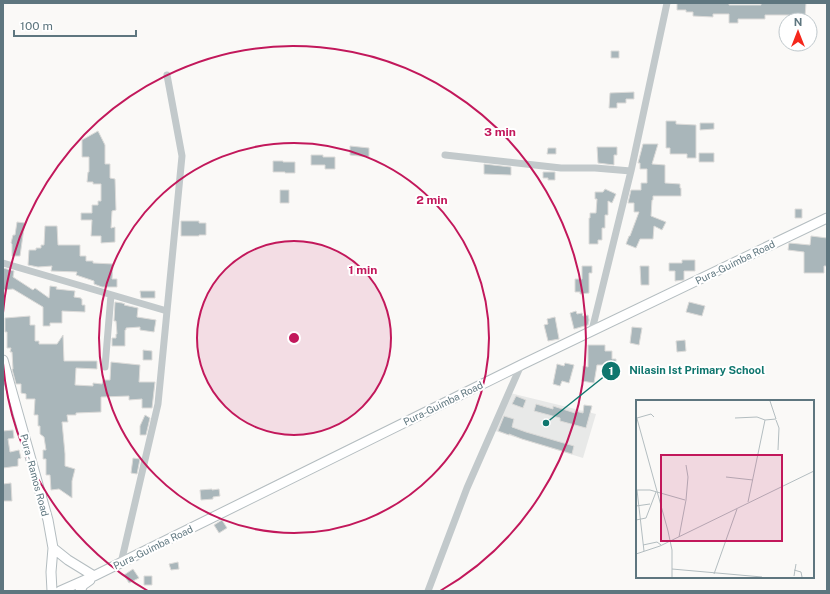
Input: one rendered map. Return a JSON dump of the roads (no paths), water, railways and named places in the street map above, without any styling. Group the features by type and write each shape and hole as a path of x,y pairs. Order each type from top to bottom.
{"main road":[{"name":"Pura-Guimba Road","path":"60,591 121,563 592,330 827,218"},
{"name":"Pura - Ramos Road","path":"3,360 48,520 53,548 51,572 52,591"},
{"path":"53,548 68,560 94,576 83,585 80,591"}],"street":[{"path":"592,330 631,171 667,3"},
{"path":"121,563 158,404 182,156 167,75"},
{"path":"446,155 561,168 595,168 631,171"},
{"path":"3,263 167,312"},
{"path":"105,367 111,295"},
{"path":"428,591 466,488 521,365"}],"place":[{"name":"Nilasin Ist Primary School","path":"546,423"}]}
